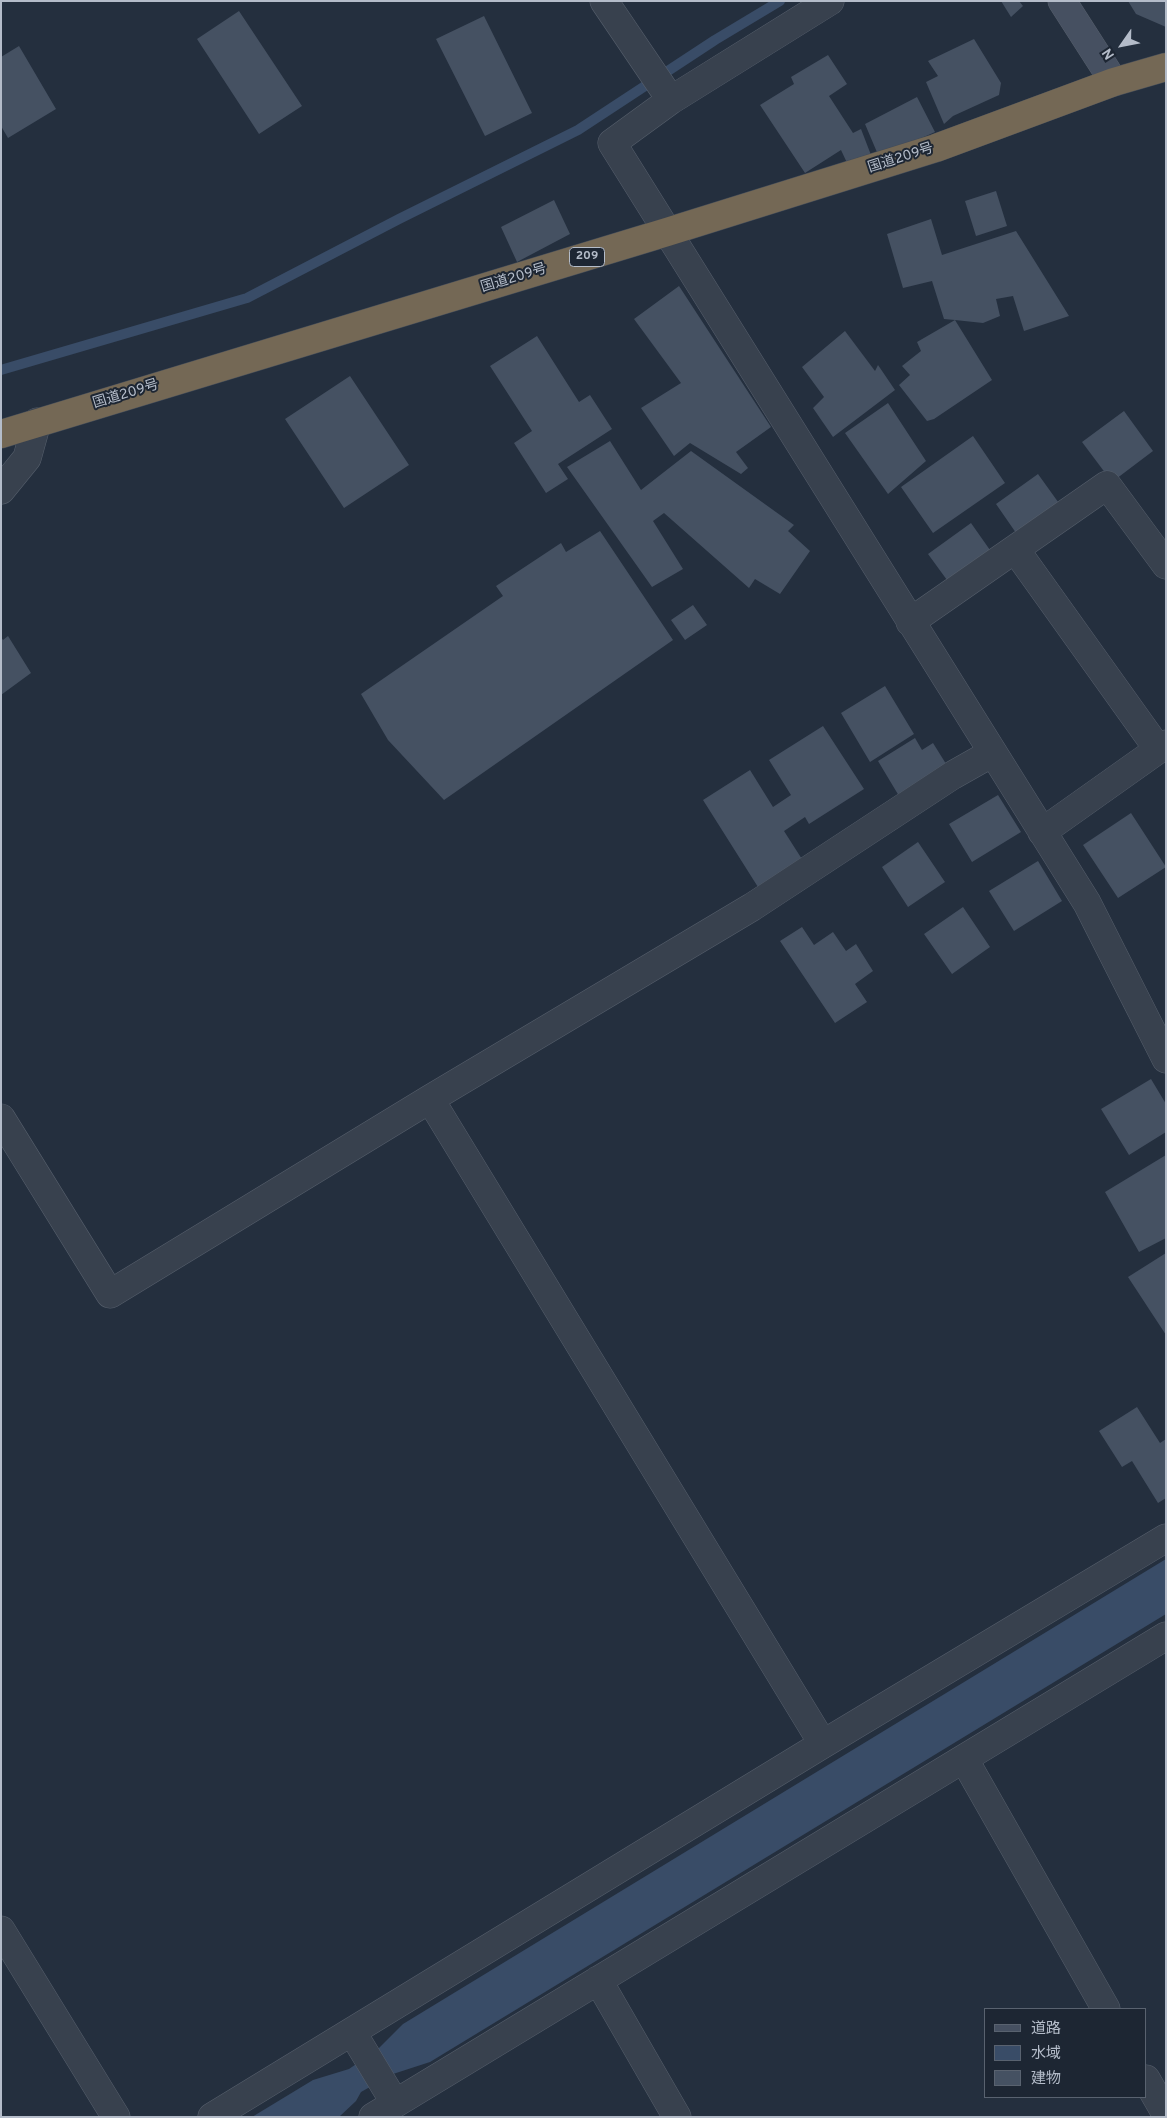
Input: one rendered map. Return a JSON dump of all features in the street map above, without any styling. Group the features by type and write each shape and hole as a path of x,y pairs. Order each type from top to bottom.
{"highway":[{"name":"国道209号","path":"2,433 667,232 936,148 1114,82 1166,66"}],"main road":[{"path":"1062,1 1114,82"}],"street":[{"path":"604,1 668,96"},
{"path":"830,1 668,96 612,142 1087,903 1166,1059"},
{"path":"1,490 27,458 37,422"},
{"path":"910,622 1107,485 1166,565"},
{"path":"1015,549 1162,746 1042,832"},
{"path":"1,1118 110,1294 430,1099 752,907 992,753"},
{"path":"430,1099 823,1744"},
{"path":"212,2117 823,1744 1166,1538"},
{"path":"352,2032 366,2055 384,2101 598,1980 1166,1636"},
{"path":"964,1758 1105,2008"},
{"path":"1,1930 116,2117"},
{"path":"598,1980 678,2117"},
{"path":"1147,2081 1166,2114"}],"water":[{"path":"1166,1559 1166,1614 430,2062 393,2074 361,2092 356,2101 339,2117 252,2117 313,2080 349,2069 378,2049 403,2024"}],"building":[{"path":"1001,1 1019,1 1023,6 1011,17"},
{"path":"1128,1 1166,1 1166,27 1136,14"},
{"path":"239,11 302,106 259,134 197,39"},
{"path":"484,16 532,113 485,136 436,39"},
{"path":"974,39 1001,83 999,95 953,116 944,124 926,82 938,76 928,61"},
{"path":"19,46 56,109 8,138 1,126 1,57"},
{"path":"828,55 847,84 829,96 853,133 861,129 871,155 848,165 841,150 805,173 760,105 794,84 791,77"},
{"path":"917,97 935,132 879,157 865,124"},
{"path":"996,191 1007,226 976,236 965,201"},
{"path":"554,200 570,234 517,262 501,227"},
{"path":"931,219 942,255 1016,231 1069,316 1024,331 1013,296 996,299 1000,316 983,323 944,319 932,281 903,288 887,234"},
{"path":"679,286 771,427 736,452 748,468 741,474 690,443 674,456 641,408 681,383 634,319"},
{"path":"955,320 992,380 934,419 927,421 899,385 910,375 902,366 921,351 917,342"},
{"path":"845,331 875,371 878,365 895,390 833,437 813,408 824,397 802,367"},
{"path":"537,336 579,402 590,395 612,429 558,464 568,479 546,493 514,443 532,431 490,366"},
{"path":"350,376 409,465 344,508 285,419"},
{"path":"888,403 926,461 888,494 845,433"},
{"path":"1124,411 1153,451 1112,482 1082,442"},
{"path":"973,436 1005,483 933,533 901,487"},
{"path":"610,441 641,490 691,451 794,525 788,531 810,551 780,594 755,579 749,588 664,513 653,521 683,569 652,587 567,467"},
{"path":"1038,474 1066,513 1023,543 996,504"},
{"path":"971,523 997,560 955,591 928,554"},
{"path":"600,531 673,640 444,800 388,740 361,694 503,596 496,586 561,543 566,552"},
{"path":"693,605 707,625 685,640 671,620"},
{"path":"8,636 31,673 1,695 1,637 3,640"},
{"path":"885,686 914,734 870,762 841,713"},
{"path":"823,726 864,789 809,824 805,817 784,831 807,867 763,895 703,800 750,770 773,807 791,795 769,760"},
{"path":"915,738 922,750 933,743 953,775 905,806 878,761"},
{"path":"998,795 1021,832 972,862 949,824"},
{"path":"1131,813 1166,867 1118,898 1083,845"},
{"path":"918,842 945,882 908,907 882,867"},
{"path":"1038,861 1062,901 1014,931 989,891"},
{"path":"963,907 990,947 952,974 924,934"},
{"path":"802,927 814,945 833,932 846,951 856,944 873,971 855,984 867,1002 835,1023 780,941"},
{"path":"1151,1079 1166,1104 1166,1132 1129,1155 1101,1109"},
{"path":"1166,1155 1166,1238 1139,1252 1105,1192"},
{"path":"1166,1253 1166,1335 1128,1277"},
{"path":"1137,1407 1160,1443 1166,1439 1166,1498 1158,1503 1132,1461 1122,1467 1099,1431"}],"waterway":[{"path":"1,370 247,298 399,219 578,130 715,40 780,1"}]}
